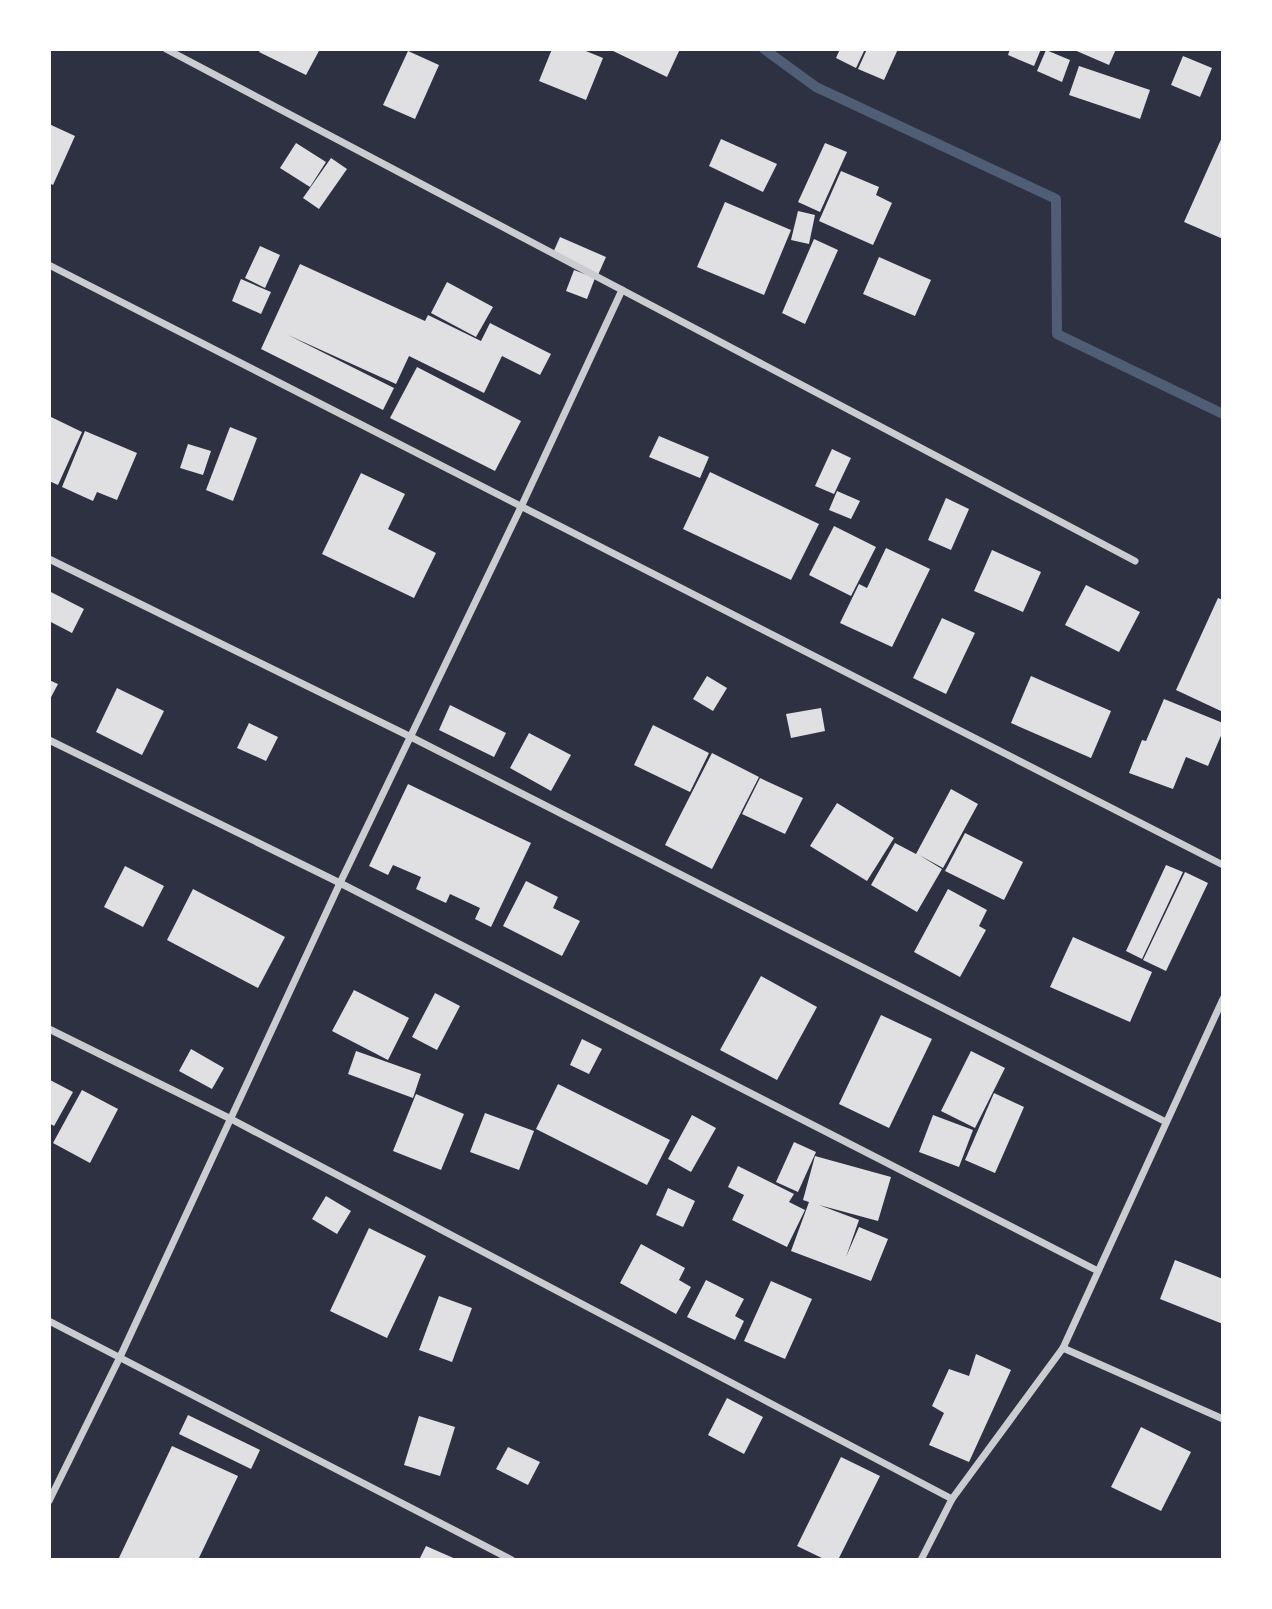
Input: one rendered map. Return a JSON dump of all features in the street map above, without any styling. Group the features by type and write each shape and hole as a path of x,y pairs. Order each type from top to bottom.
{"street":[{"path":"166,49 1135,561"},
{"path":"49,265 1223,865"},
{"path":"49,1502 120,1357 340,883 622,290"},
{"path":"49,559 411,737 1166,1122"},
{"path":"49,740 340,883 1098,1271"},
{"path":"921,1560 952,1499 1063,1348 1223,999"},
{"path":"49,1029 231,1119 952,1499"},
{"path":"49,1321 512,1560"},
{"path":"1063,1348 1223,1419"}],"building":[{"path":"261,49 320,49 306,75 259,52"},
{"path":"552,49 581,49 603,58 586,100 539,81"},
{"path":"609,49 680,49 667,77"},
{"path":"840,49 865,49 856,68 836,58"},
{"path":"867,49 898,49 884,80 858,69"},
{"path":"1010,49 1041,49 1034,66 1008,55"},
{"path":"1072,49 1116,49 1109,65"},
{"path":"1046,50 1070,60 1062,82 1037,71"},
{"path":"408,51 439,65 415,119 383,105"},
{"path":"1183,56 1212,68 1200,97 1171,85"},
{"path":"1079,66 1150,90 1140,119 1069,95"},
{"path":"49,124 75,136 53,185 49,183"},
{"path":"1223,135 1223,239 1184,222"},
{"path":"721,139 777,164 763,192 709,166"},
{"path":"296,143 326,162 310,187 280,168"},
{"path":"825,143 847,152 820,212 798,202"},
{"path":"331,158 347,169 319,209 303,198"},
{"path":"841,171 879,187 876,195 892,203 873,245 819,221"},
{"path":"725,202 791,230 764,295 697,267"},
{"path":"798,211 815,215 809,244 791,240"},
{"path":"560,237 606,257 598,275 552,255"},
{"path":"814,239 838,250 805,324 782,313"},
{"path":"260,246 280,255 265,288 245,278"},
{"path":"879,257 931,280 915,316 863,294"},
{"path":"300,264 425,321 428,315 481,341 490,323 551,354 540,375 502,356 484,393 409,356 396,384 288,335 394,388 383,410 261,349"},
{"path":"574,270 595,278 587,299 566,291"},
{"path":"241,279 271,292 261,314 232,301"},
{"path":"447,282 493,307 476,337 431,313"},
{"path":"417,367 521,421 495,471 390,418"},
{"path":"49,416 82,432 58,485 49,481"},
{"path":"230,427 257,438 233,501 206,490"},
{"path":"85,431 137,453 117,500 97,492 93,501 62,487"},
{"path":"659,436 709,457 700,478 649,457"},
{"path":"188,444 211,451 203,475 180,468"},
{"path":"832,449 851,458 834,494 815,486"},
{"path":"710,472 819,524 791,580 683,529"},
{"path":"361,473 405,494 388,529 436,553 414,598 322,554"},
{"path":"837,491 860,501 851,519 829,510"},
{"path":"946,498 969,509 951,550 928,540"},
{"path":"834,526 876,547 851,596 809,575"},
{"path":"886,548 930,569 892,647 840,623 859,584 867,588"},
{"path":"992,550 1041,572 1023,612 974,591"},
{"path":"1086,585 1140,612 1119,652 1065,625"},
{"path":"49,591 84,609 72,633 49,621"},
{"path":"1218,598 1223,600 1223,712 1176,690"},
{"path":"942,618 975,633 946,694 913,678"},
{"path":"707,676 727,688 713,711 693,699"},
{"path":"1031,676 1111,711 1091,758 1011,723"},
{"path":"49,680 58,684 49,701"},
{"path":"117,688 164,711 142,755 96,732"},
{"path":"1164,699 1223,723 1223,731 1208,766 1186,757 1173,789 1129,773 1142,740 1146,741"},
{"path":"450,705 506,733 494,757 439,730"},
{"path":"821,708 825,731 791,738 786,714"},
{"path":"249,723 278,737 266,761 237,748"},
{"path":"653,725 709,753 690,792 634,765"},
{"path":"529,733 571,755 551,791 510,768"},
{"path":"712,753 759,777 712,869 665,845"},
{"path":"760,778 803,798 785,834 742,814"},
{"path":"408,784 531,843 491,927 475,919 480,908 450,894 446,903 416,889 421,877 393,865 388,875 369,866"},
{"path":"951,789 978,804 943,868 919,855 942,869 917,912 871,885 895,843 916,854"},
{"path":"837,803 894,838 867,881 810,846"},
{"path":"965,833 1023,862 1004,900 945,871"},
{"path":"1166,865 1183,872 1142,959 1126,951"},
{"path":"125,866 164,886 143,927 104,907"},
{"path":"1185,872 1208,883 1166,971 1143,960"},
{"path":"526,881 558,897 553,908 580,921 562,956 503,926"},
{"path":"193,889 285,937 258,988 167,940"},
{"path":"948,889 987,910 979,926 986,930 960,977 914,952"},
{"path":"1073,937 1152,972 1130,1022 1050,987"},
{"path":"761,976 817,1007 777,1080 720,1050"},
{"path":"354,990 409,1018 388,1060 332,1031"},
{"path":"435,993 460,1006 437,1050 412,1037"},
{"path":"881,1015 932,1039 889,1128 839,1104"},
{"path":"582,1039 602,1049 589,1074 570,1065"},
{"path":"191,1049 224,1068 212,1089 179,1071"},
{"path":"356,1051 421,1074 413,1098 348,1074"},
{"path":"971,1051 1005,1068 975,1128 941,1111"},
{"path":"50,1080 73,1092 54,1126 49,1123"},
{"path":"558,1084 670,1140 647,1185 536,1129"},
{"path":"82,1090 118,1109 90,1163 53,1143"},
{"path":"994,1093 1024,1107 995,1173 965,1160"},
{"path":"416,1094 464,1114 441,1170 393,1151"},
{"path":"485,1113 534,1131 519,1170 470,1152"},
{"path":"692,1115 716,1128 691,1172 668,1159"},
{"path":"933,1115 973,1130 959,1167 919,1152"},
{"path":"794,1142 816,1152 798,1192 776,1182"},
{"path":"815,1156 891,1177 878,1221 819,1205 859,1220 846,1257 859,1227 888,1239 871,1281 791,1251 809,1202 803,1200"},
{"path":"738,1166 794,1194 789,1202 805,1210 787,1247 732,1220 744,1195 728,1187"},
{"path":"668,1188 695,1201 683,1227 656,1215"},
{"path":"326,1196 351,1211 337,1234 312,1219"},
{"path":"369,1228 426,1256 387,1338 330,1311"},
{"path":"641,1244 685,1268 679,1280 691,1287 676,1314 620,1283"},
{"path":"1175,1260 1223,1279 1223,1324 1160,1299"},
{"path":"706,1280 744,1299 735,1316 744,1321 735,1340 687,1317"},
{"path":"771,1281 812,1299 785,1359 744,1341"},
{"path":"439,1296 472,1308 452,1362 419,1350"},
{"path":"976,1354 1011,1370 969,1462 929,1445 944,1413 932,1406 949,1369 969,1376"},
{"path":"727,1398 763,1417 744,1454 708,1435"},
{"path":"188,1415 260,1450 251,1469 179,1434"},
{"path":"419,1416 455,1427 440,1476 404,1465"},
{"path":"1141,1427 1191,1452 1161,1511 1111,1487"},
{"path":"172,1446 238,1476 198,1560 118,1560"},
{"path":"508,1447 540,1462 528,1485 496,1469"},
{"path":"841,1457 880,1476 838,1560 826,1560 797,1546"},
{"path":"426,1546 458,1560 419,1560"}],"waterway":[{"path":"764,49 816,87 1056,199 1057,334 1223,414"}]}
